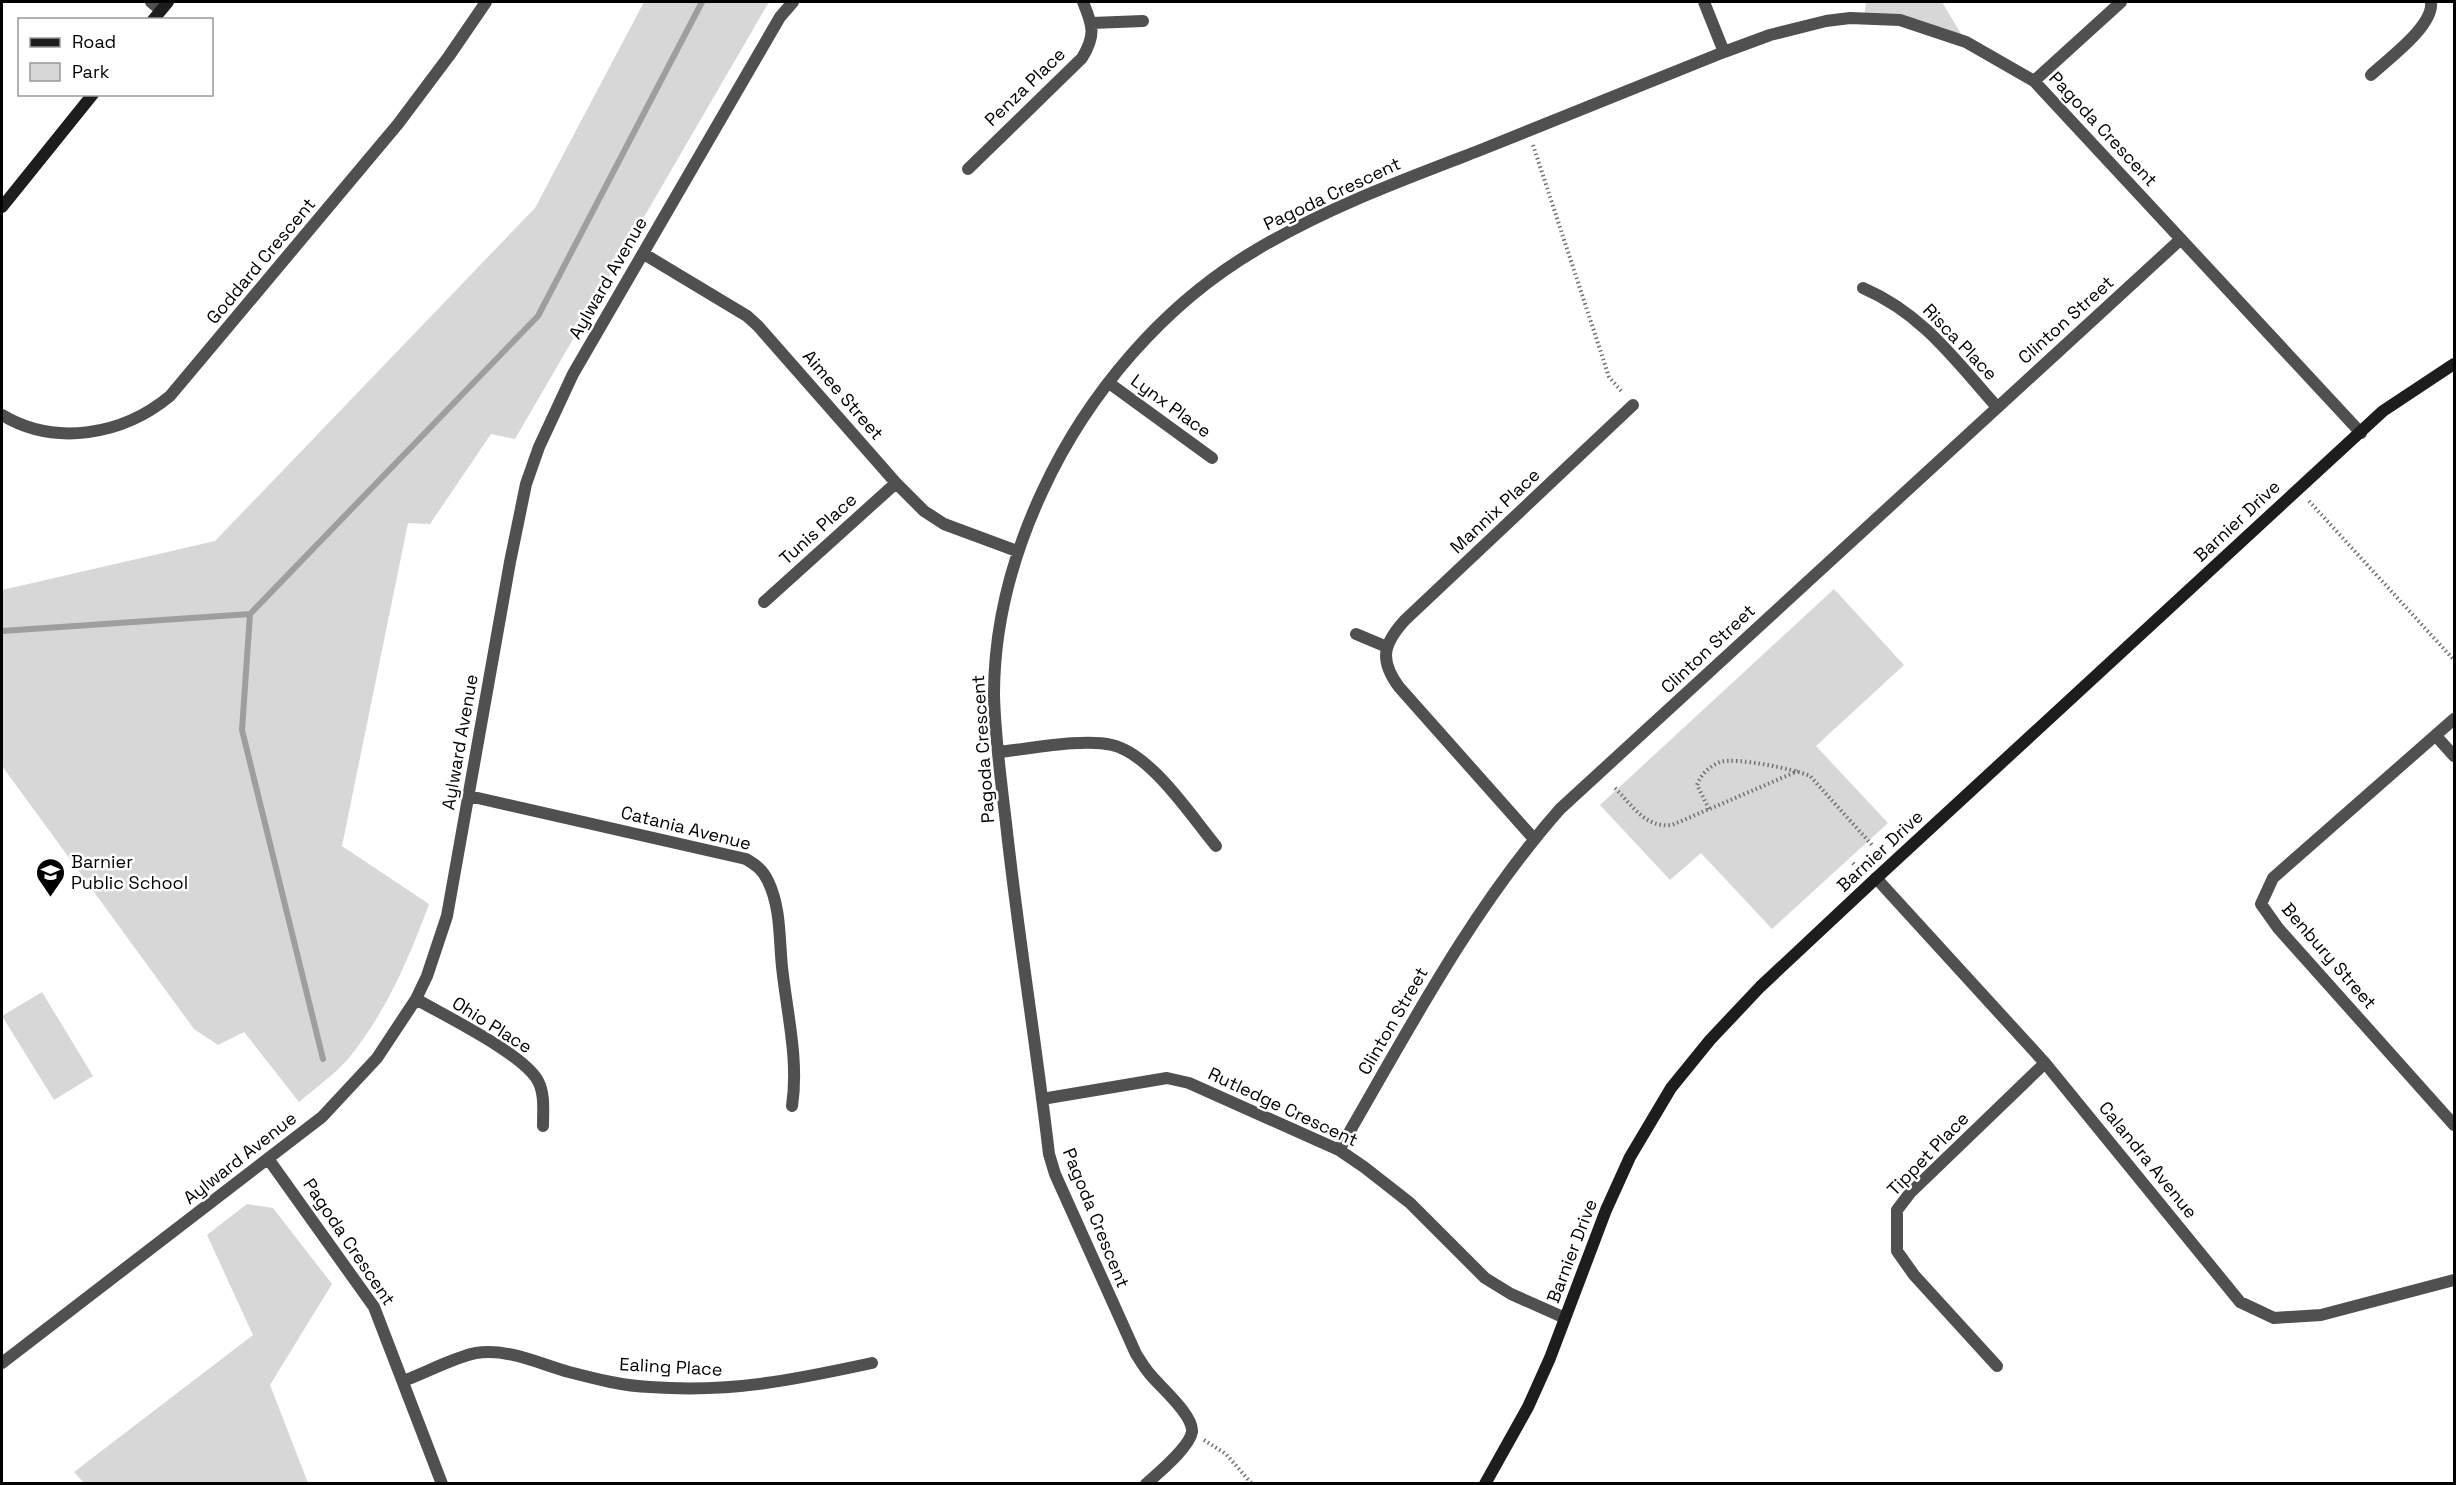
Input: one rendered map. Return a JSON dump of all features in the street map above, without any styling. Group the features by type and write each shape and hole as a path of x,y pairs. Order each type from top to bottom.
{"street":[{"path":"151,2 161,10"},
{"name":"Goddard Crescent","path":"2,415 38,430 71,434 90,432 135,420 170,396 398,124 449,57 486,2"},
{"name":"Aylward Avenue","path":"2,1363 322,1117 351,1089 390,1041 416,999 427,976 447,916 526,484 558,404 780,17 793,2"},
{"path":"1083,2 1092,23 1143,21"},
{"path":"1704,2 1724,52"},
{"path":"2034,81 2121,2"},
{"path":"2370,75 2416,34 2428,19 2432,7 2431,2"},
{"name":"Pagoda Crescent","path":"1192,1432 1190,1422 1184,1412 1148,1372 1136,1354 1055,1174 1049,1154 1012,881 994,693 999,630 1017,551 1034,509 1063,450 1085,415 1140,346 1168,317 1206,284 1252,252 1350,201 1724,52 1770,35 1826,21 1850,18 1900,20 1966,42 2034,81 2361,433"},
{"name":"Penza Place","path":"968,169 1082,58 1092,42 1092,23"},
{"path":"2,207 91,96"},
{"name":"Clinton Street","path":"1339,1150 1457,948 1493,893 1560,809 2181,239"},
{"name":"Aimee Street","path":"644,254 747,316 758,326 896,483 924,511 944,524 1017,551"},
{"name":"Risca Place","path":"1863,288 1884,297 1916,319 1997,407"},
{"name":"Barnier Drive","path":"1485,1484 1528,1407 1617,1184 1671,1088 1734,1013 1876,878 2383,411 2454,364"},
{"name":"Lynx Place","path":"1109,383 1212,458"},
{"name":"Mannix Place","path":"1387,647 1405,620 1634,405"},
{"name":"Tunis Place","path":"764,602 896,483"},
{"path":"1356,634 1387,647 1387,667 1398,687 1534,839"},
{"name":"Benbury Street","path":"2454,719 2273,878 2261,904 2278,928 2454,1125"},
{"path":"2436,736 2454,756"},
{"path":"998,752 1089,743 1112,745 1130,752 1152,769 1216,846"},
{"name":"Catania Avenue","path":"469,796 746,859 760,867 774,895 780,923 782,966 796,1081 792,1106"},
{"name":"Calandra Avenue","path":"1876,878 2045,1063 2240,1302 2274,1318 2321,1315 2454,1280"},
{"name":"Ohio Place","path":"416,999 498,1047 524,1065 537,1079 543,1095 543,1126"},
{"name":"Tippet Place","path":"1997,1366 1914,1275 1897,1251 1897,1210 1910,1193 2045,1063"},
{"name":"Rutledge Crescent","path":"1042,1099 1167,1078 1198,1087 1339,1150 1410,1203 1490,1282 1565,1318"},
{"name":"Pagoda Crescent","path":"269,1160 374,1307 442,1484"},
{"name":"Ealing Place","path":"403,1381 476,1353 522,1357 609,1382 685,1389 724,1389 771,1384 872,1363"},
{"path":"1146,1484 1183,1449 1192,1432"}],"path":[{"path":"1529,130 1609,377 1634,405"},
{"path":"2298,490 2454,660"},
{"path":"1709,809 1697,785 1699,778 1706,771 1721,762 1735,760 1798,771 1810,776 1872,845"},
{"path":"1615,788 1649,823 1659,826 1672,825 1798,771"},
{"path":"1192,1432 1226,1454 1252,1484"}],"green space":[{"path":"644,2 769,2 515,439 491,434 430,524 408,523 342,846 429,904 395,985 373,1024 343,1065 299,1102 244,1032 218,1045 194,1029 2,766 2,590 215,541 535,208"},
{"path":"1866,2 1942,2 1966,42 1900,20 1864,19"},
{"path":"1834,589 1904,665 1816,746 1888,823 1772,929 1701,853 1670,880 1600,805"},
{"path":"42,992 93,1076 54,1100 2,1016"},
{"path":"247,1204 273,1208 332,1284 270,1385 308,1483 84,1483 74,1472 253,1335 207,1235"}],"waterway":[{"path":"323,1059 242,730 250,614 538,316 702,2"},
{"path":"2,631 250,614"}],"place":[{"name":"Barnier Public School","path":"50,898"}]}
